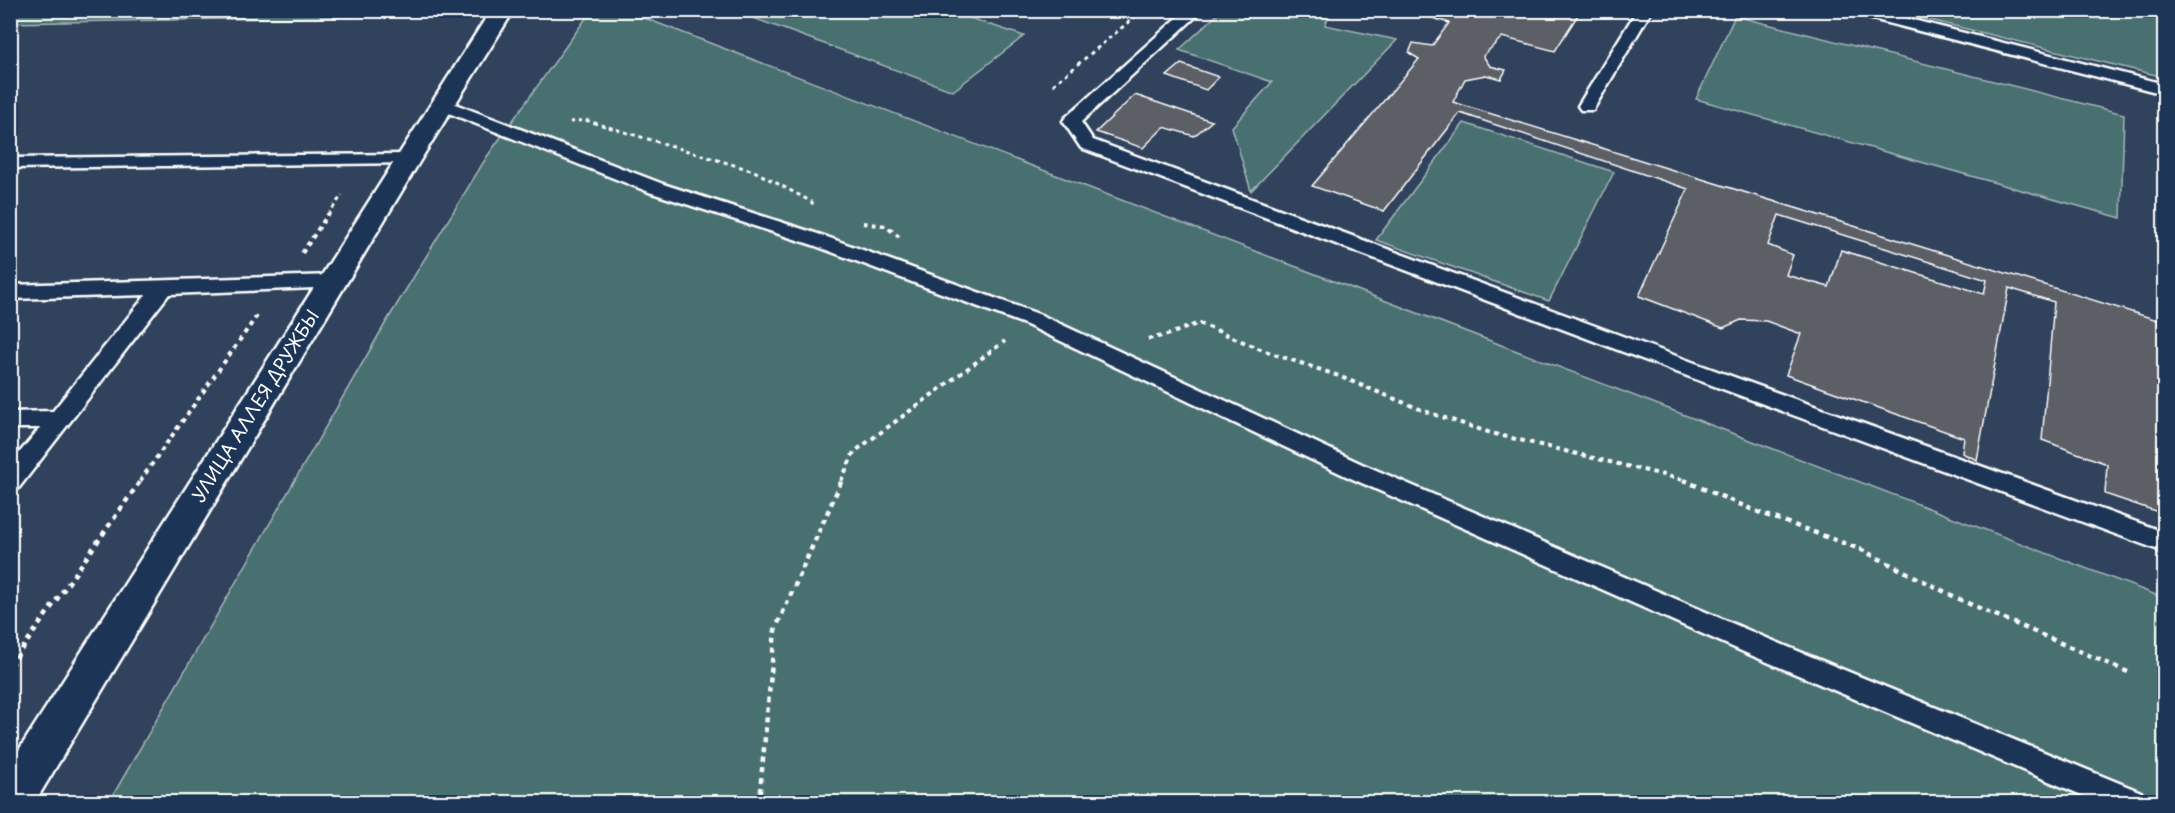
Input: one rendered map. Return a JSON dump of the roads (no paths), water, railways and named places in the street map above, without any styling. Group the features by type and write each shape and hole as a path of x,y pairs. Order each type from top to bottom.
{"main road":[{"name":"УЛИЦА АЛЛЕЯ ДРУЖБЫ","path":"11,802 442,104 503,10"}],"lane":[{"path":"1196,10 1072,121 1087,144 1687,368 2164,542"},
{"path":"1587,106 1645,10"},
{"path":"1854,10 2164,89"},
{"path":"442,104 656,188 820,241 1034,320 1354,470 1755,645 2131,802"},
{"path":"10,163 408,159"},
{"path":"10,291 332,282"},
{"path":"10,482 164,286"},
{"path":"10,420 60,419"}]}
